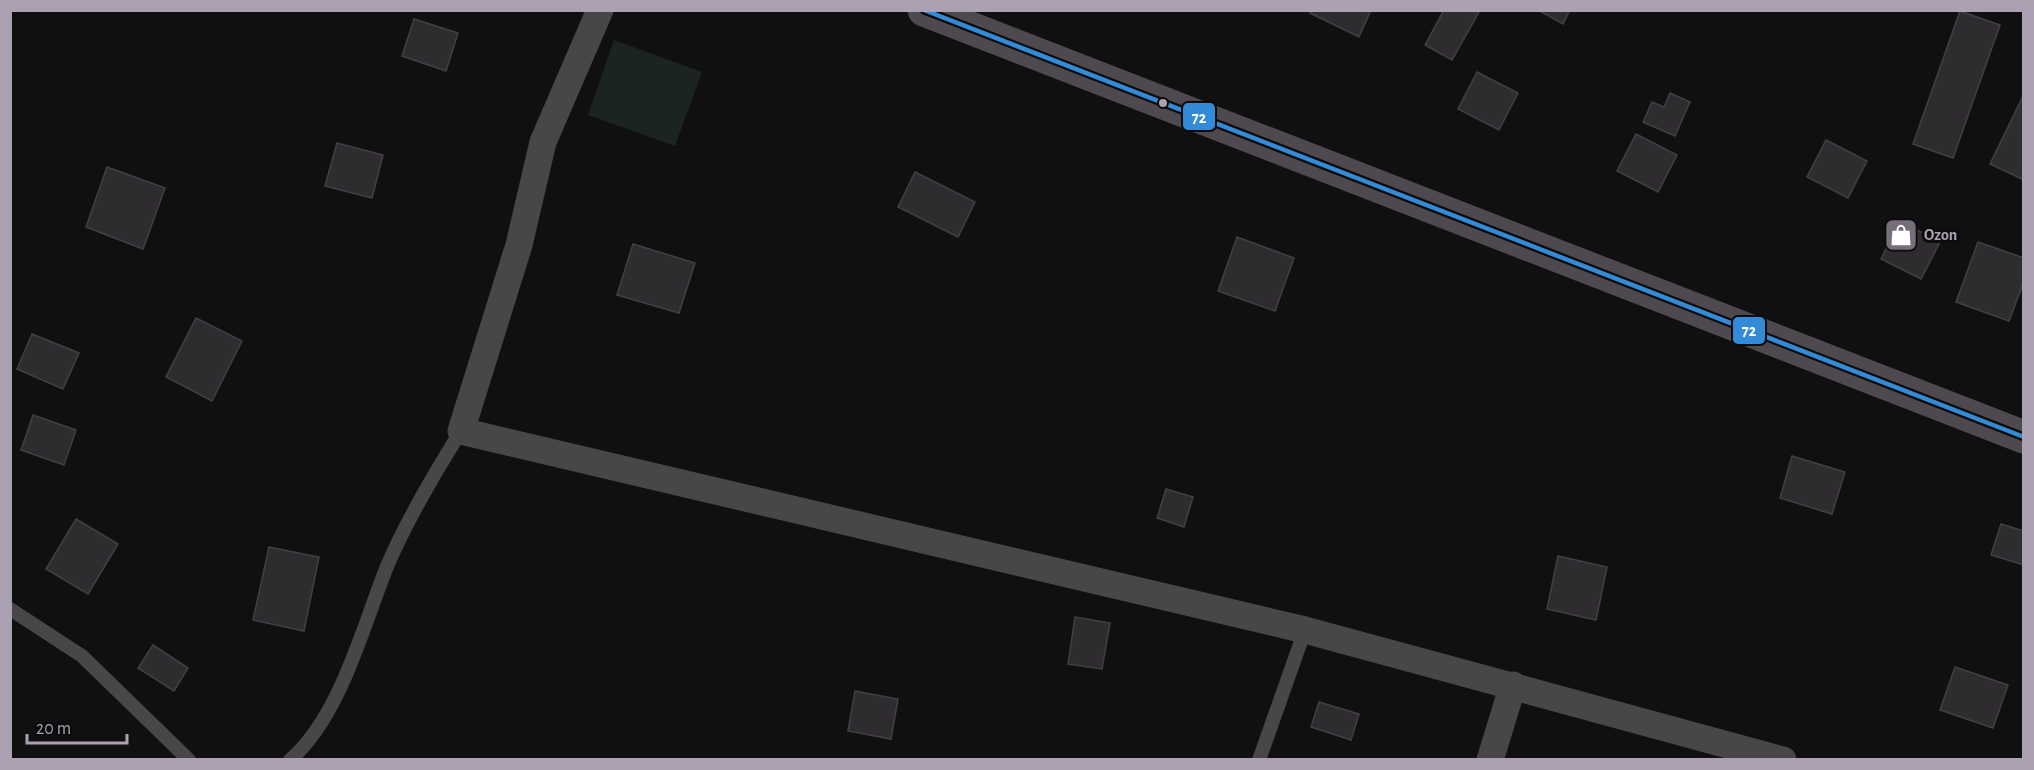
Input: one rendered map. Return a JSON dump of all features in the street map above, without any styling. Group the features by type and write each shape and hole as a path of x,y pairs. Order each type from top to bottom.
{"main road":[{"path":"924,10 2024,437"}],"street":[{"path":"600,10 543,142 519,244 461,431 1305,630 1783,759"},
{"path":"1490,759 1513,685"}],"lane":[{"path":"290,759 320,724 340,690 389,563 427,485 461,431"},
{"path":"10,609 82,656 189,759"},
{"path":"1259,759 1305,630"}],"shaded area":[{"path":"614,40 702,72 675,146 588,115"}],"building":[{"path":"1311,10 1371,10 1359,37 1310,13"},
{"path":"1444,10 1476,10 1479,12 1452,60 1425,45"},
{"path":"1538,10 1570,10 1563,24"},
{"path":"1960,11 2000,25 1953,158 1913,144"},
{"path":"414,19 458,33 446,71 402,56"},
{"path":"1477,72 1518,93 1499,130 1458,109"},
{"path":"1670,93 1690,102 1675,136 1643,122 1652,102 1664,107"},
{"path":"2024,94 2024,180 1990,164"},
{"path":"1636,134 1677,155 1658,192 1617,171"},
{"path":"1826,140 1867,161 1848,198 1807,177"},
{"path":"337,143 383,155 372,198 325,186"},
{"path":"107,167 165,188 143,249 86,227"},
{"path":"915,172 975,202 958,237 898,207"},
{"path":"1900,221 1940,242 1921,279 1881,259"},
{"path":"1237,237 1294,258 1275,311 1218,291"},
{"path":"1978,242 2024,258 2024,281 2009,321 1956,302"},
{"path":"633,244 695,263 679,313 617,295"},
{"path":"196,318 242,341 212,401 166,377"},
{"path":"32,334 79,353 63,389 17,369"},
{"path":"33,415 76,430 64,465 21,450"},
{"path":"1792,456 1845,472 1832,514 1780,498"},
{"path":"1166,489 1193,497 1184,527 1157,518"},
{"path":"76,519 118,544 88,594 46,569"},
{"path":"2001,524 2024,531 2024,565 1991,555"},
{"path":"269,547 319,557 304,631 253,620"},
{"path":"1558,556 1607,567 1596,620 1547,609"},
{"path":"1075,617 1110,623 1102,669 1068,664"},
{"path":"153,645 188,668 174,691 138,668"},
{"path":"1955,667 2008,685 1993,728 1940,710"},
{"path":"855,691 898,699 891,739 848,731"},
{"path":"1319,702 1359,714 1351,740 1311,727"}],"transit line":[{"name":"72","path":"924,10 2024,437"}],"place":[{"name":"Ozon","path":"1901,235"}]}
